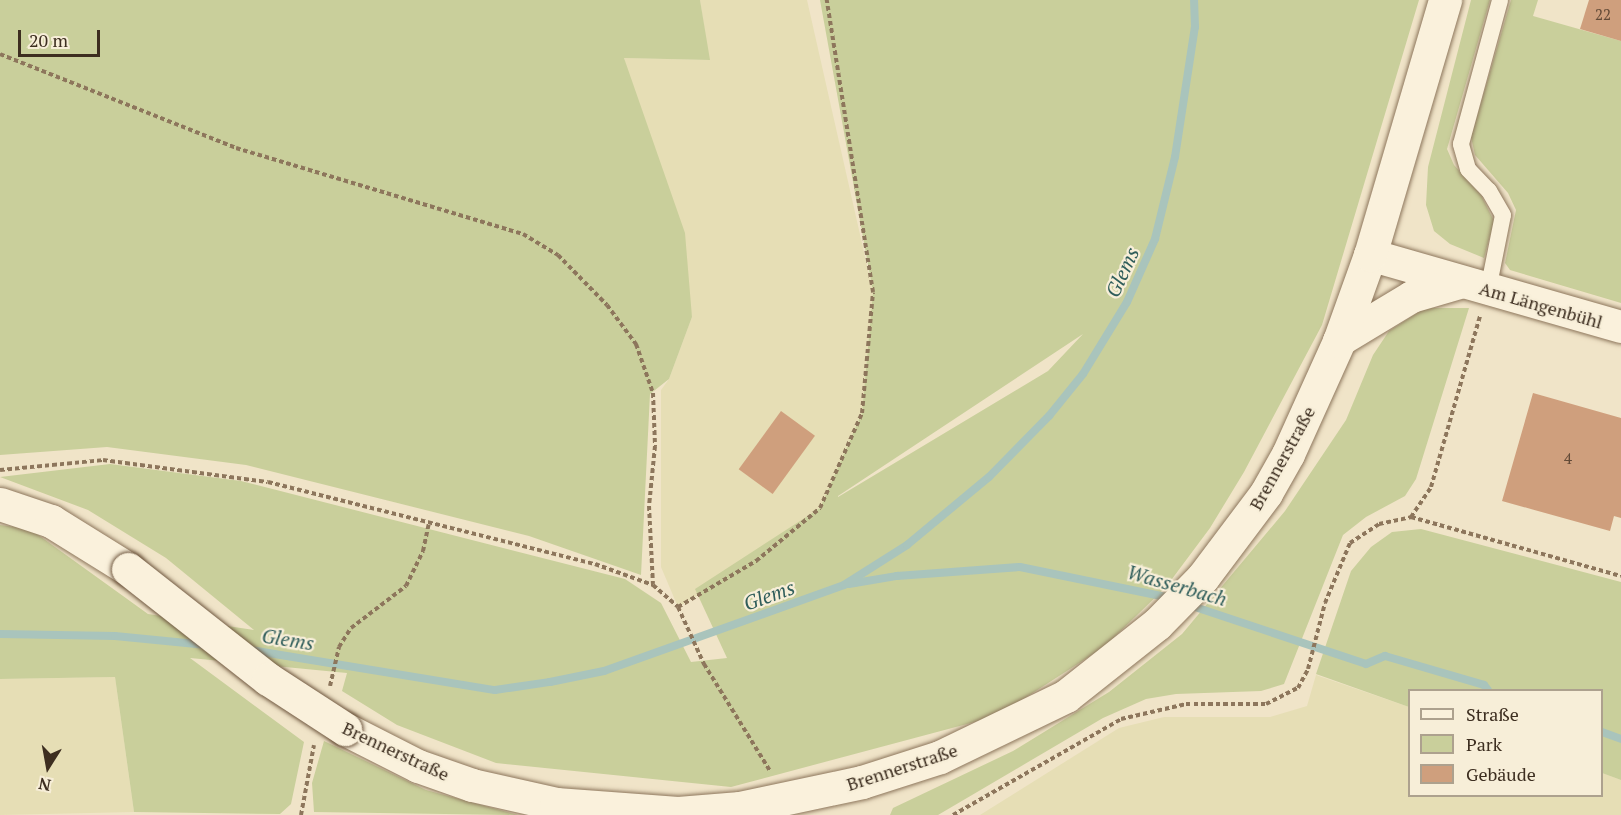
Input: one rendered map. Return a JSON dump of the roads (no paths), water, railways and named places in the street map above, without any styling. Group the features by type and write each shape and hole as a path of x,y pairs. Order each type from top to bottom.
{"main road":[{"name":"Brennerstraße","path":"0,504 51,521 128,569 268,679 345,729 418,766 472,785 556,804 681,814 798,807 862,782 940,757 1008,727 1066,696 1157,624 1203,577 1266,493 1308,416 1339,341 1370,255 1445,0"}],"street":[{"name":"Am Längenbühl","path":"1370,255 1621,327"},
{"name":"Am Längenbühl","path":"1339,341 1412,297 1474,286"}],"lane":[{"path":"1474,286 1503,215 1489,190 1468,169 1461,144 1500,0"}],"waterway":[{"name":"Glems","path":"250,650 495,690 550,682 604,671 844,585 907,545 989,477 1049,416 1083,374 1127,302 1155,239 1175,157 1195,27 1194,0"},
{"name":"Wasserbach","path":"849,584 897,576 1020,567 1171,598"},
{"name":"Wasserbach","path":"1186,604 1366,664 1385,656 1484,685 1487,689"},
{"name":"Glems","path":"0,634 115,636 207,645"},
{"name":"Wasserbach","path":"1603,732 1621,739"}]}
